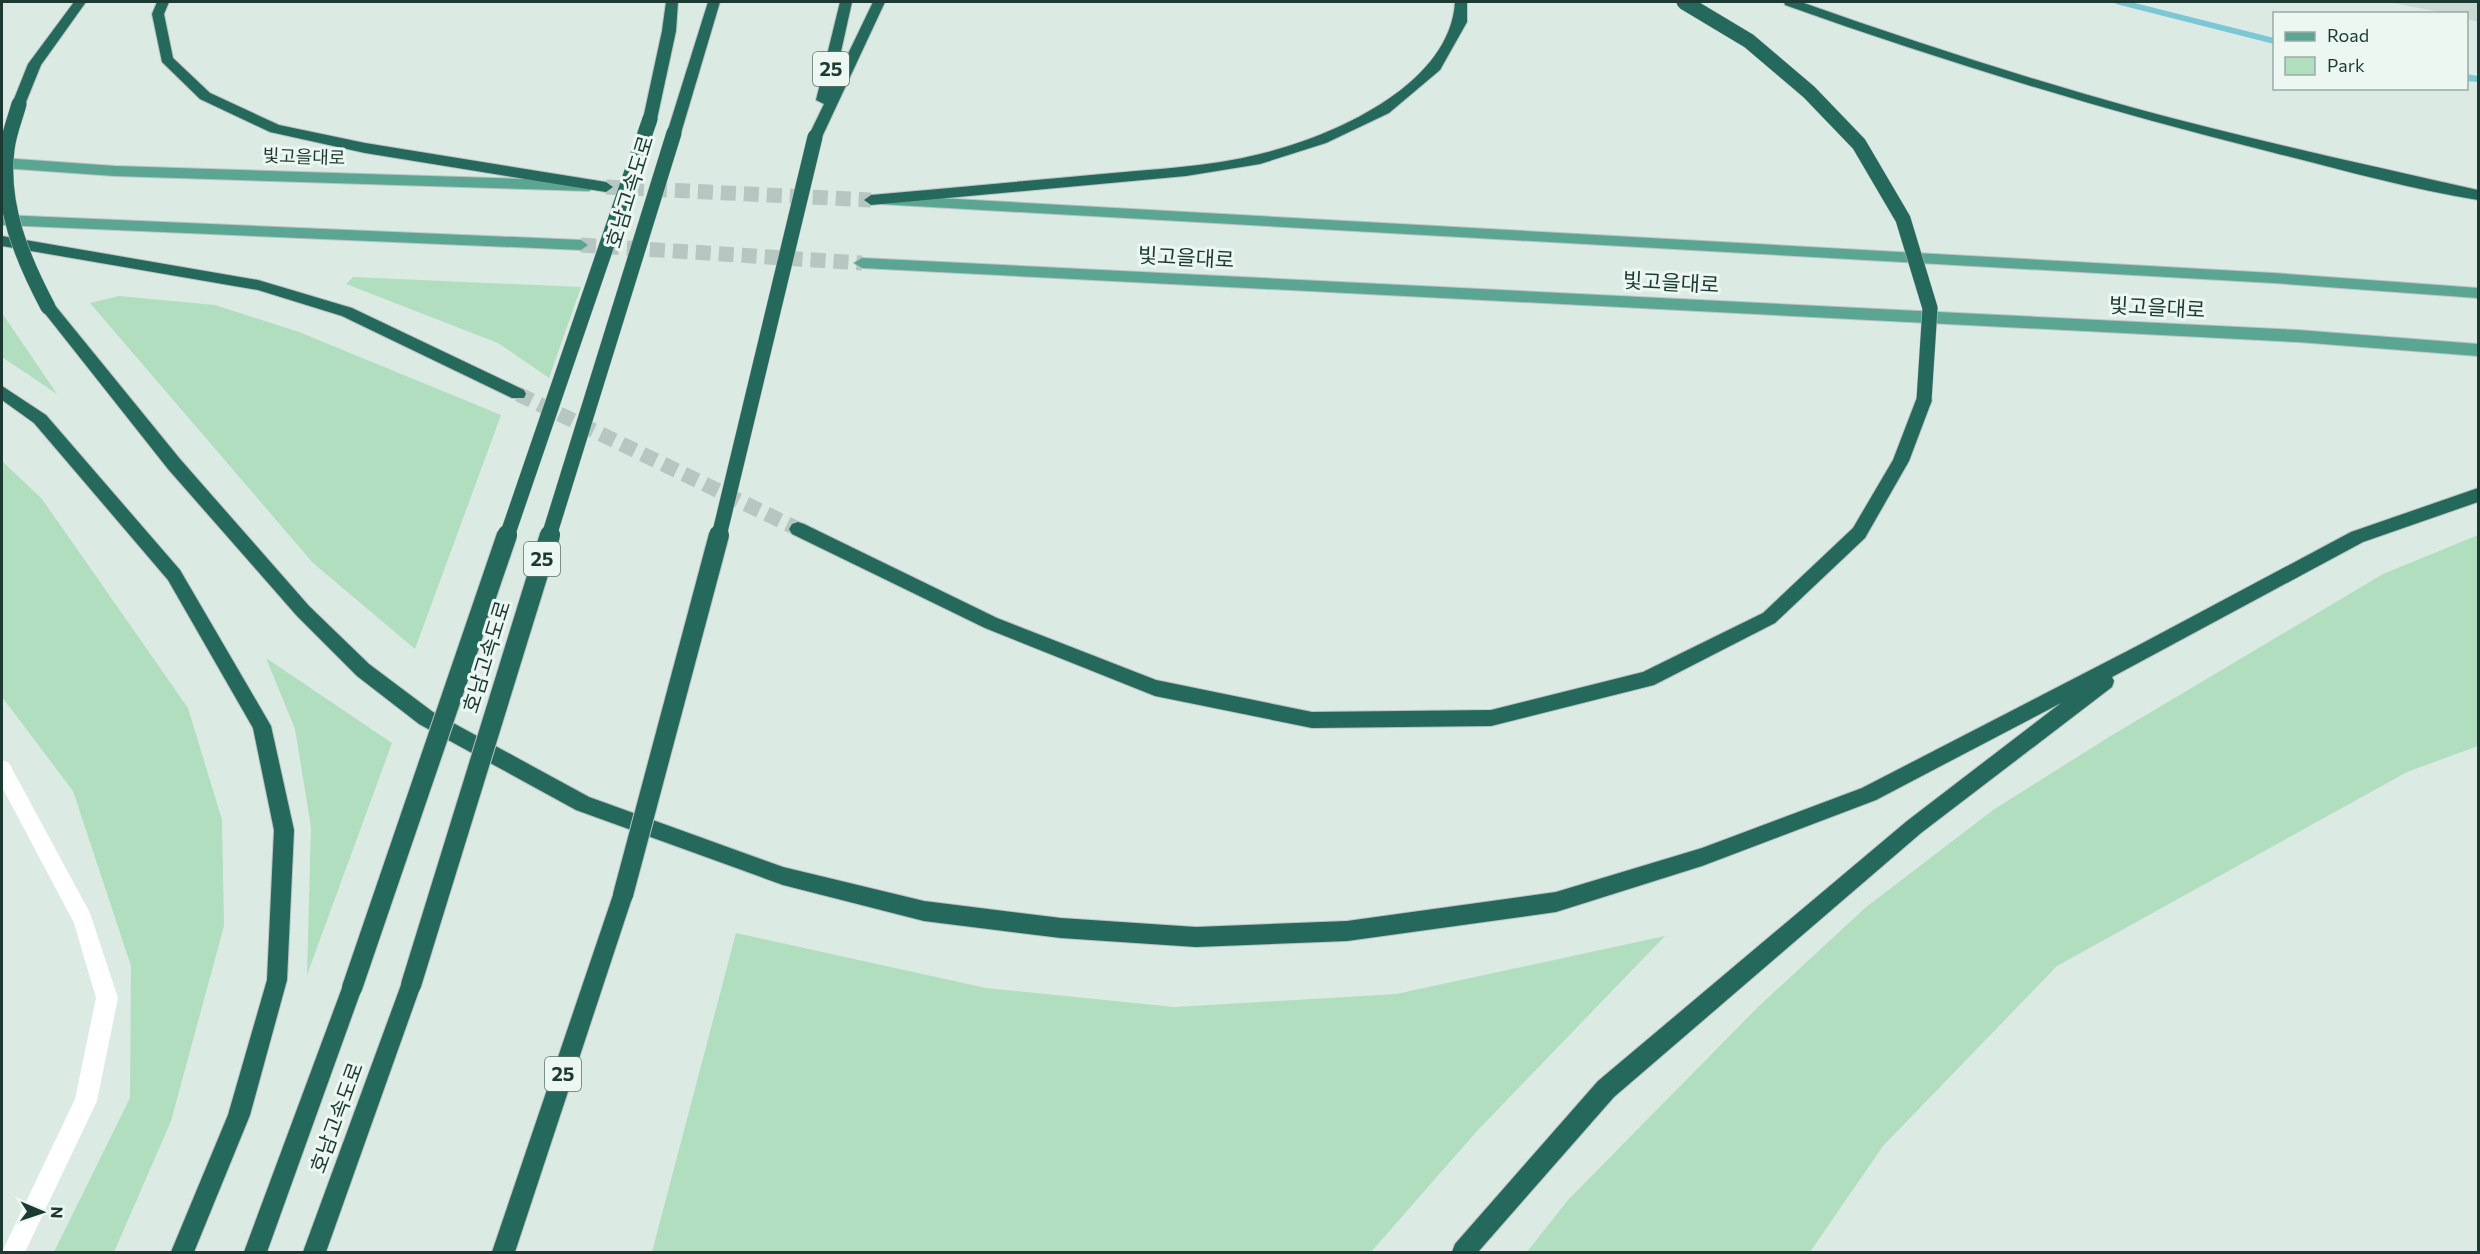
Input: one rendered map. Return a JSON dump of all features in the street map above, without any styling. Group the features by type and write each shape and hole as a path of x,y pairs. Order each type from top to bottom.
{"highway":[{"path":"80,2 35,64 19,104 7,149 7,201 14,233 28,271 48,308 174,464 303,611 363,670 426,718 583,804 783,876 924,911 1061,928 1196,937 1347,931 1556,902 1702,858 1869,794 2145,651 2357,537 2478,495"},
{"path":"163,2 158,14 167,58 205,96 276,129 365,148 606,187"},
{"path":"255,1252 352,988 650,119 669,31 672,2"},
{"name":"호남고속도로","path":"314,1252 411,985 714,2"},
{"name":"25","path":"503,1252 623,895 691,649 771,332 846,2"},
{"path":"815,137 879,2"},
{"path":"871,200 1186,171 1260,159 1321,140 1384,110 1435,67 1460,22 1461,2"},
{"path":"798,529 992,623 1155,688 1312,720 1491,718 1647,679 1770,618 1859,533 1900,461 1924,400 1930,308 1903,219 1859,144 1809,92 1749,40 1684,2"},
{"path":"1790,2 1994,72 2142,115 2330,164 2478,195"},
{"path":"2,242 258,285 347,312 518,394"},
{"path":"2,392 40,419 174,575 262,726 282,818 284,830 277,980 239,1115 183,1252"},
{"path":"1463,1252 1606,1089 1914,827 2145,651"}],"main road":[{"name":"빛고을대로","path":"2,163 116,171 606,187"},
{"name":"빛고을대로","path":"871,200 2273,278 2478,293"},
{"path":"2,220 582,245"},
{"name":"빛고을대로","path":"862,263 2298,336 2478,350"}],"street":[{"path":"2,769 83,920 107,998 86,1101 13,1252"}],"shaded area":[{"path":"2388,2 2478,2 2478,22 2468,19 2468,12 2439,12"}],"green space":[{"path":"353,277 581,287 549,378 498,343 346,284"},
{"path":"119,296 215,305 299,332 501,415 415,649 313,563 90,303"},
{"path":"2,313 57,394 2,357"},
{"path":"2,461 42,499 188,708 222,820 224,926 171,1121 114,1252 54,1252 130,1098 131,966 73,791 2,697"},
{"path":"2478,535 2478,746 2407,772 2057,966 1883,1146 1810,1252 1527,1252 1568,1200 1759,1006 1865,908 1993,810 2109,737 2383,574"},
{"path":"266,658 392,743 307,975 311,827 295,729"},
{"path":"736,933 986,988 1174,1007 1396,994 1665,936 1477,1131 1371,1252 652,1252"}],"waterway":[{"path":"2120,2 2273,41"},
{"path":"2468,77 2478,79"}],"tunnel":[{"path":"606,187 871,200"},
{"path":"581,245 862,263"},
{"path":"518,394 798,529"}]}
